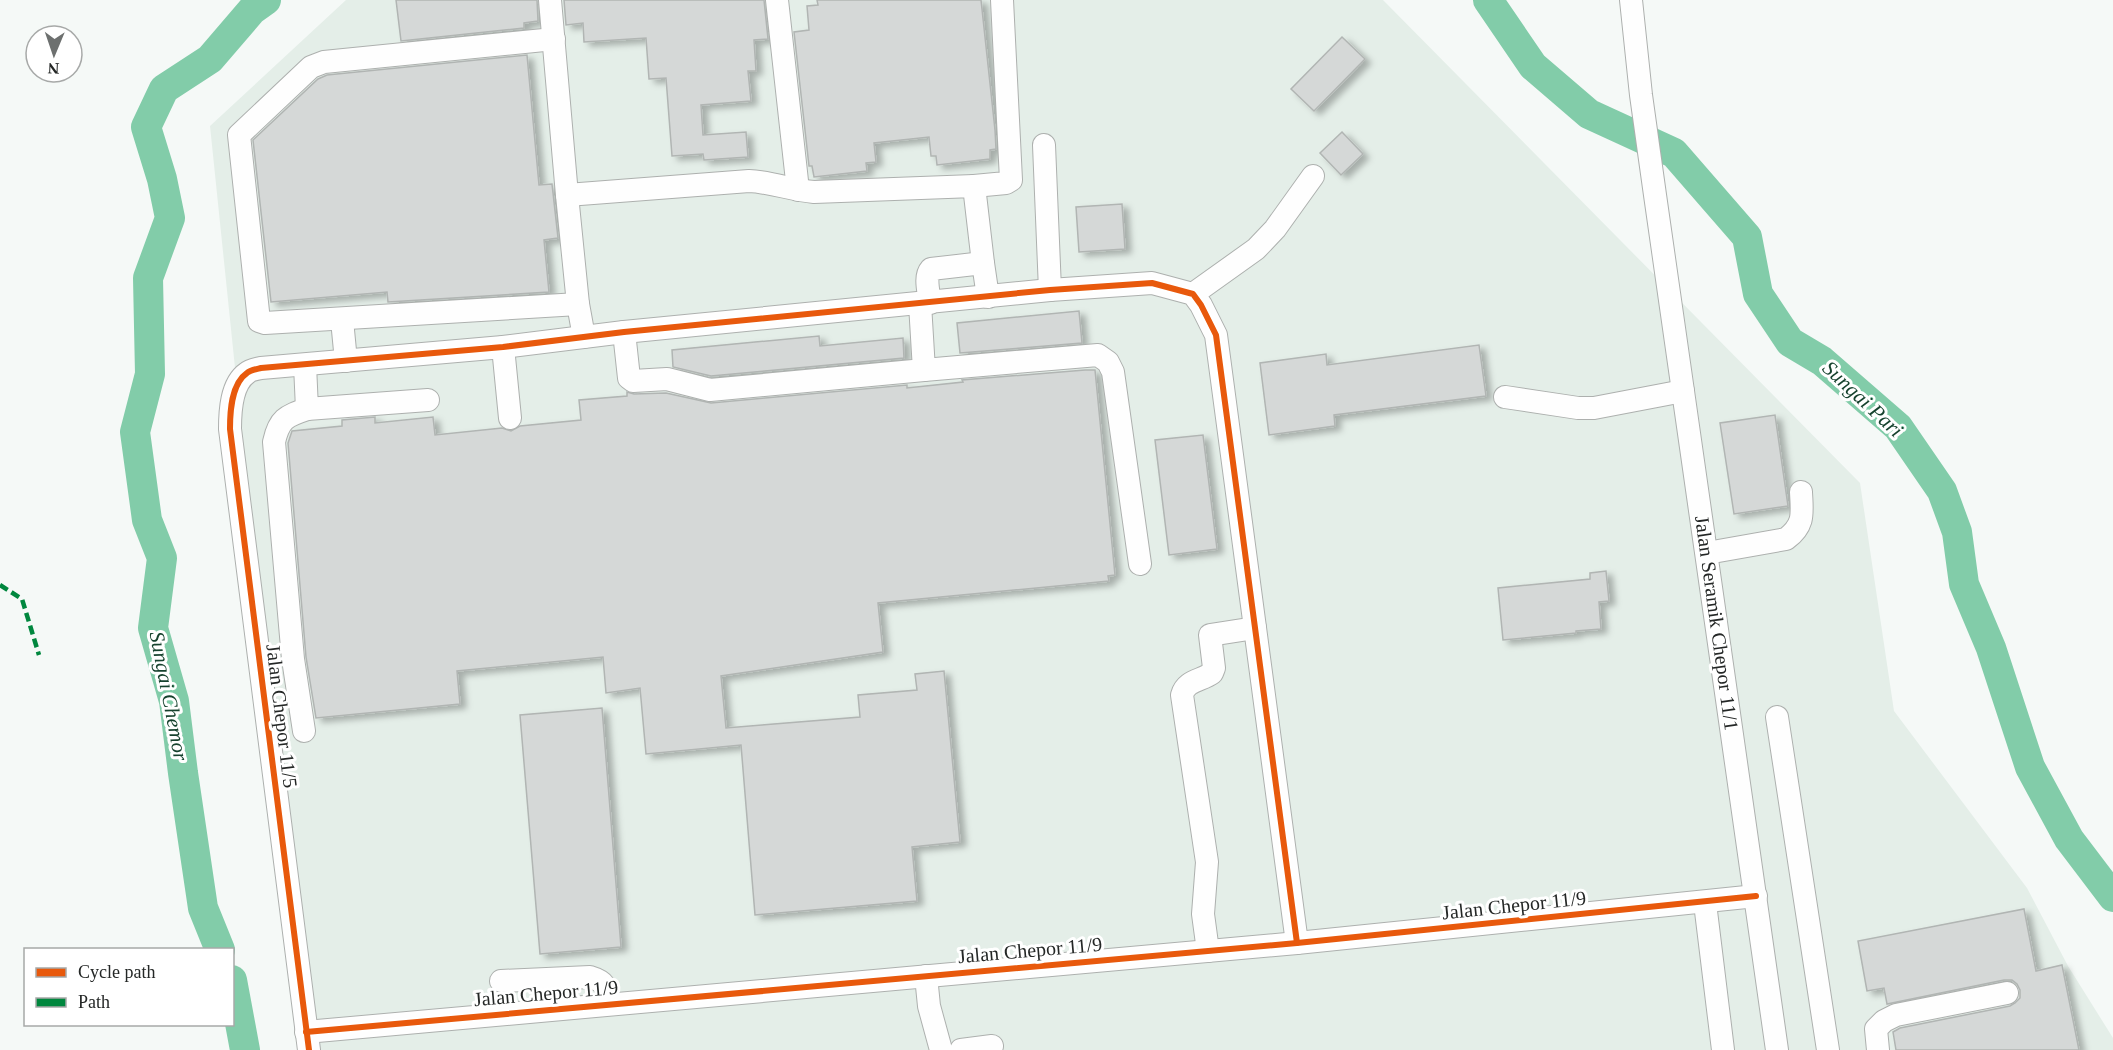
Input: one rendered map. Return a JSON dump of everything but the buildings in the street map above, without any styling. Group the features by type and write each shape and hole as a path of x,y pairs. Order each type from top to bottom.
{"street":[{"path":"550,0 578,304 585,337"},
{"path":"777,0 798,190"},
{"path":"567,195 748,181 765,182 814,192 1006,183 1011,180 1002,0"},
{"name":"Jalan Seramik Chepor 11/1","path":"1631,0 1641,95 1777,1050"},
{"path":"554,39 324,62 310,67 238,135 259,321 265,323 342,320 578,304"},
{"path":"1044,146 1050,290"},
{"path":"1193,294 1256,249 1275,229 1313,176"},
{"path":"974,186 987,297"},
{"path":"924,370 928,272 931,269 983,263"},
{"path":"307,409 305,365 502,347 624,332 1050,290 1152,283 1193,294 1215,334 1297,943"},
{"path":"342,320 346,361"},
{"path":"624,332 629,378 633,381 667,379 710,390 1098,355 1108,362 1113,372 1140,564"},
{"path":"502,347 510,418"},
{"name":"Jalan Chepor 11/5","path":"305,365 261,368 246,373 231,401 230,429 307,1041"},
{"path":"1505,397 1578,408 1594,408 1683,391"},
{"path":"304,731 293,658 274,442 277,428 289,415 307,409 428,400"},
{"path":"1707,553 1785,539 1796,531 1801,520 1801,492"},
{"path":"1208,951 1203,914 1207,862 1182,695 1189,683 1212,673 1210,635 1255,628"},
{"path":"1777,717 1828,1050"},
{"name":"Jalan Chepor 11/9","path":"307,1041 608,1004 1297,943 1756,896"},
{"path":"1705,903 1723,1050"},
{"path":"926,976 929,1006 941,1050"},
{"path":"501,981 590,977 601,981 607,988 608,1004"},
{"path":"1878,1050 1876,1029 1884,1021 1896,1015 2007,993"},
{"path":"961,1050 992,1046"}],"shaded area":[{"path":"346,0 1383,0 1860,483 1894,711 2027,888 2068,966 2113,1038 2113,1050 309,1050 230,429 237,387 210,126"}],"waterway":[{"name":"Sungai Chemor","path":"219,948 203,908 174,701 153,628 162,558 147,520 135,432 150,374 148,278 170,218 162,179 146,127 164,89 210,59 252,10 266,0"},
{"name":"Sungai Pari","path":"1488,0 1533,66 1589,114 1674,153 1747,237 1758,294 1790,342 1822,361 1898,427 1942,491 1957,532 1964,584 1991,648 2030,767 2069,839 2113,897"},
{"name":"Sungai Chemor","path":"234,991 245,1050"}],"marked path":[{"path":"0,585 22,599 39,655"}],"cycle path":[{"path":"309,1050 230,429 230,415 238,384 248,372 261,368 503,347 624,332 1050,290 1152,283 1193,294 1216,335 1297,943"},
{"path":"306,1032 1297,943 1756,896"}]}
